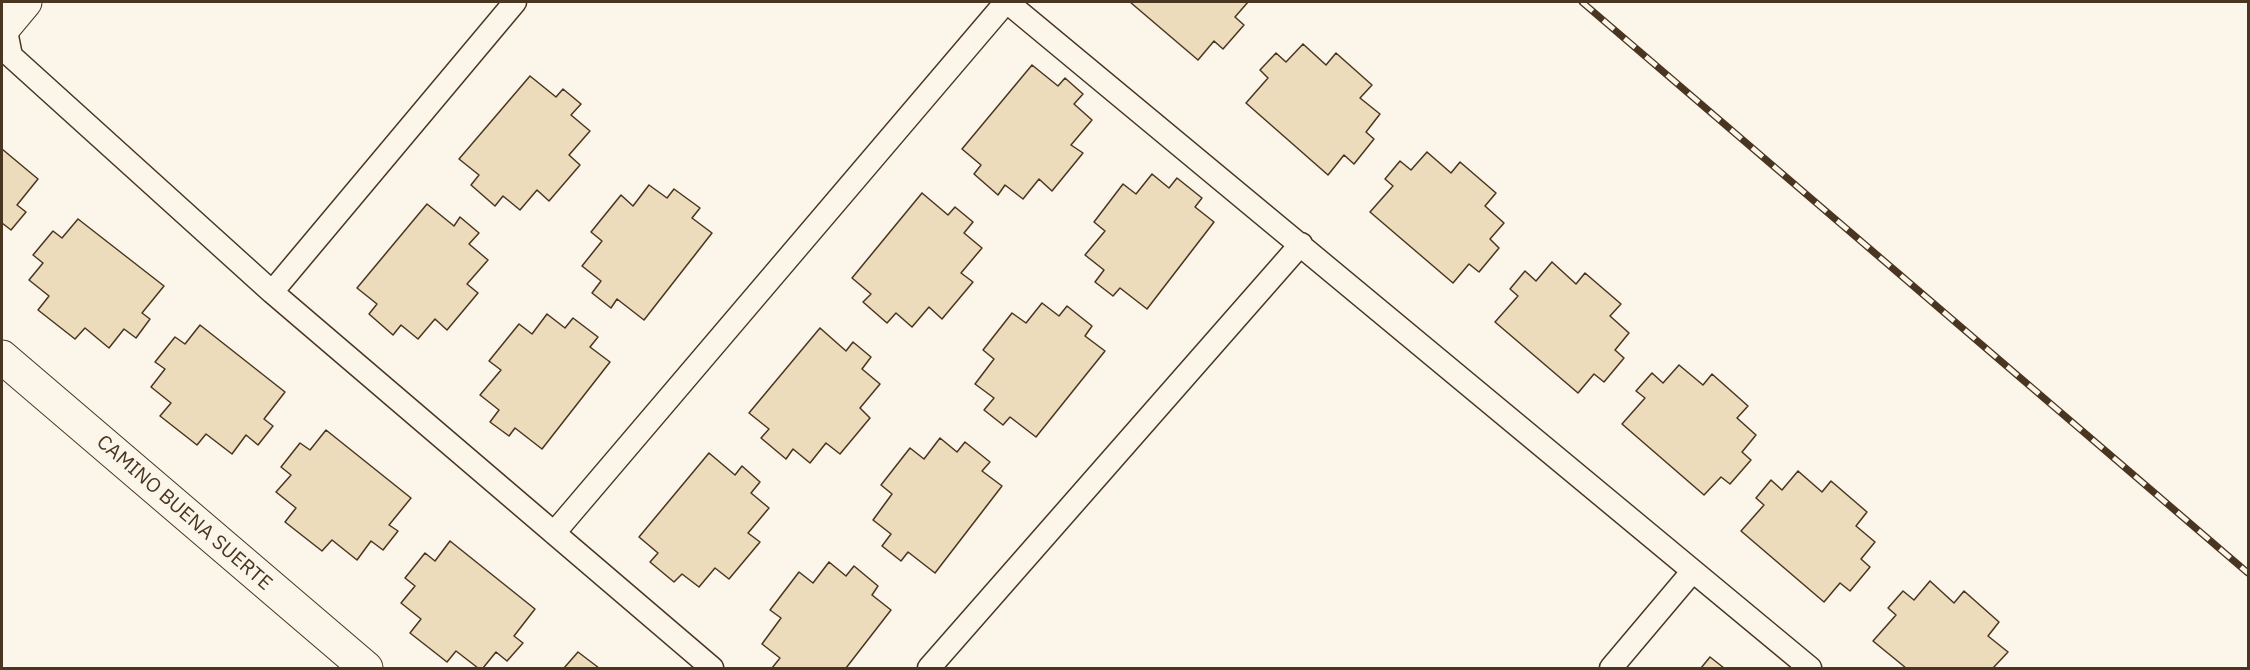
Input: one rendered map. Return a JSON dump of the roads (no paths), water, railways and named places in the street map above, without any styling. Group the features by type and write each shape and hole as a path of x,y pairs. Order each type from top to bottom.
{"street":[{"path":"5,26 25,2"},
{"name":"CAMINO BUENA SUERTE","path":"2,357 366,669"}],"lane":[{"path":"272,292 515,2"},
{"path":"554,533 1007,2 1810,669"},
{"path":"5,26 11,56 272,292 712,669"},
{"path":"929,669 1300,244"},
{"path":"1611,669 1692,572"}],"railway":[{"path":"1582,2 2248,573"}]}
